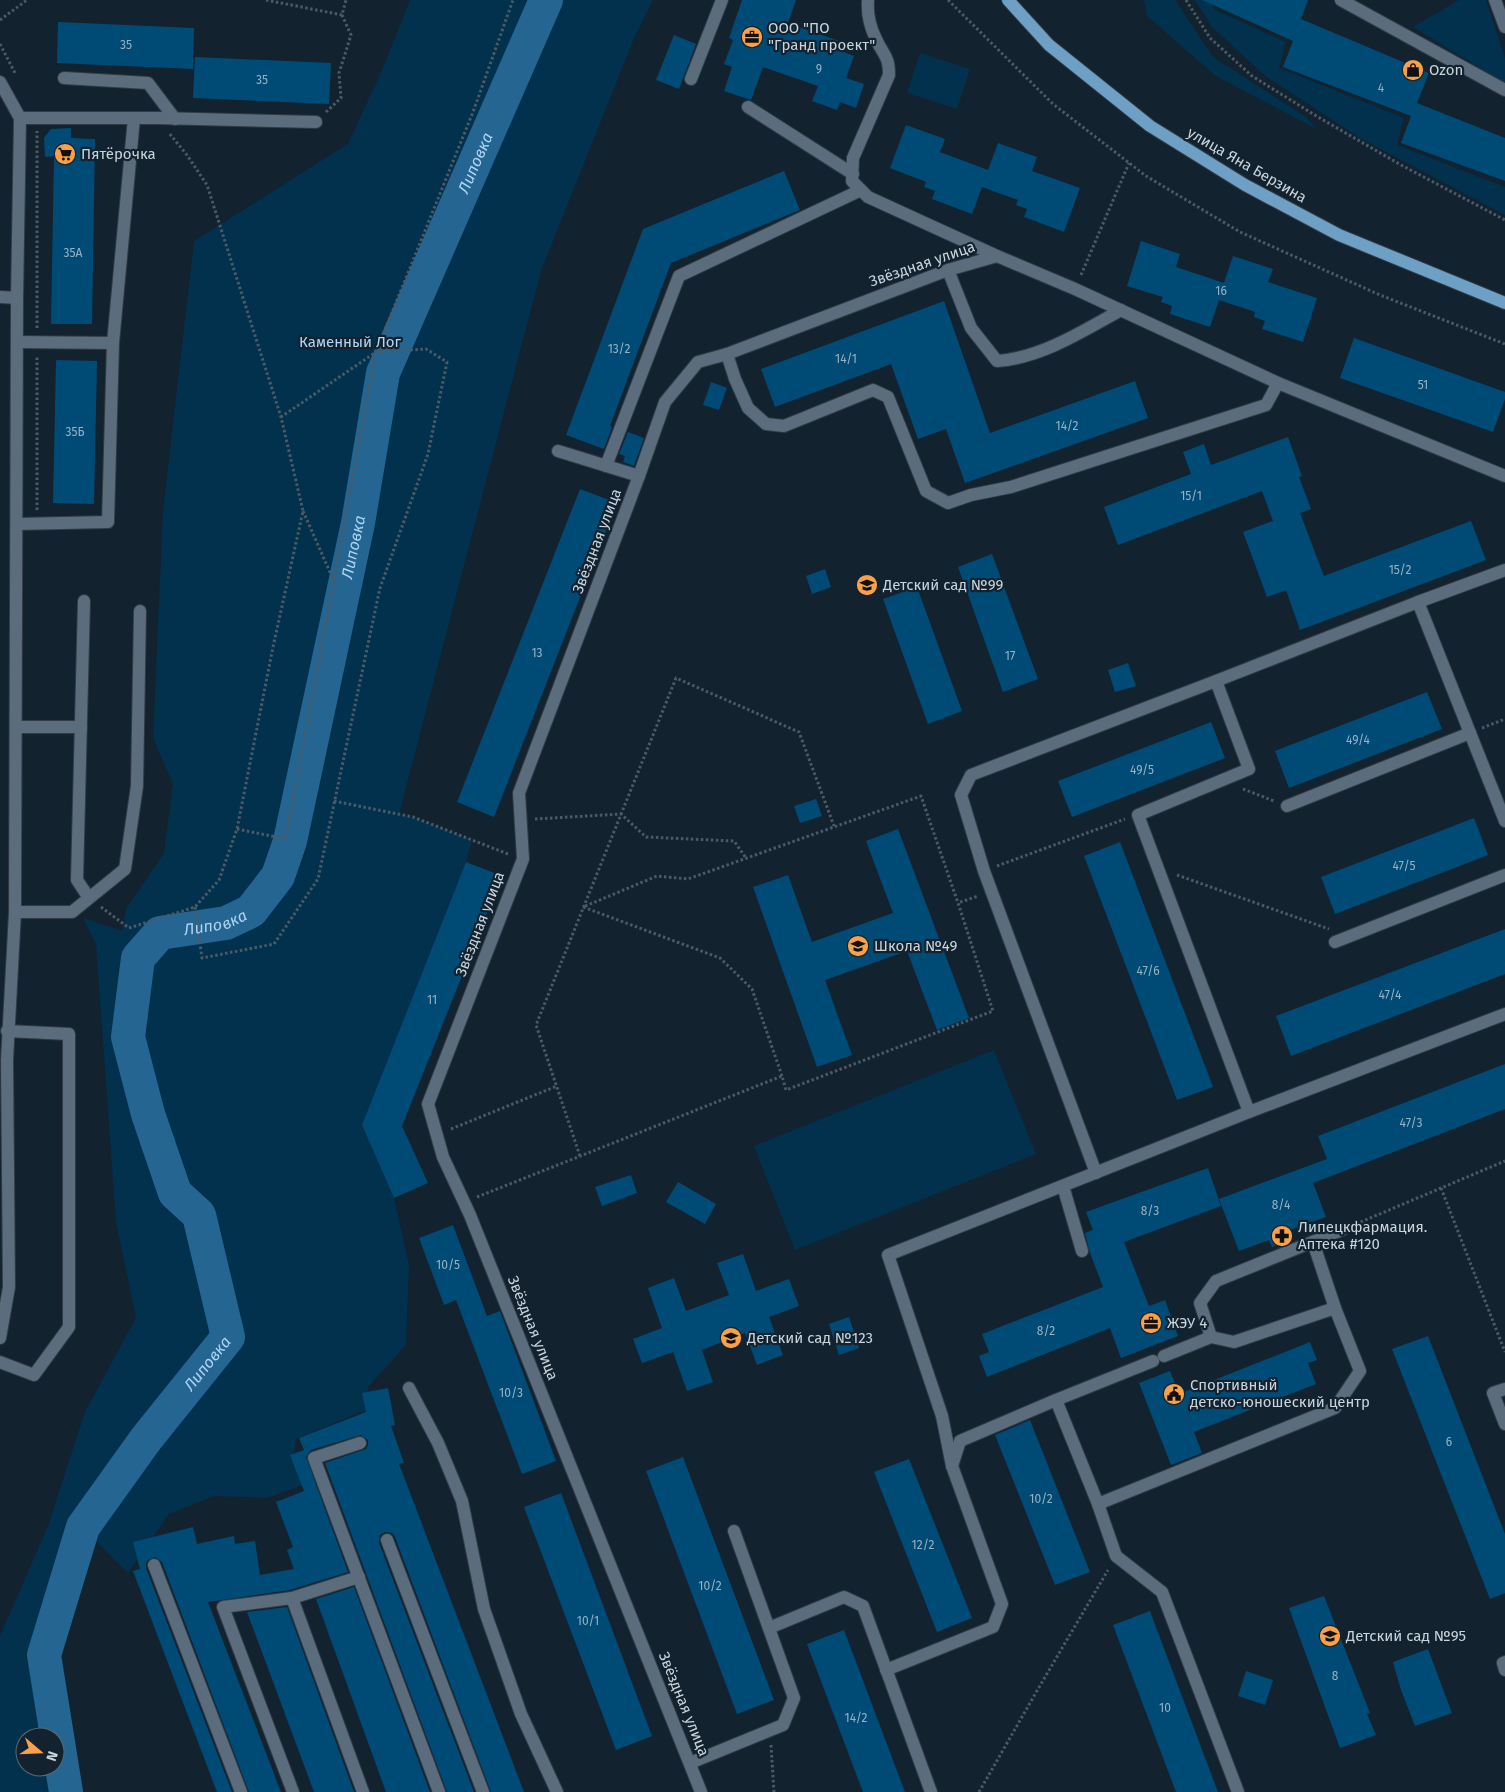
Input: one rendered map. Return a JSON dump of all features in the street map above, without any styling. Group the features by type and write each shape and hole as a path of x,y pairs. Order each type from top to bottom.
{"main road":[{"name":"улица Яна Берзина","path":"1008,0 1049,46 1150,126 1245,185 1339,235 1505,303"}],"street":[{"path":"691,79 722,0"},
{"path":"868,0 867,12 875,38 889,61 889,75 853,158 852,181 868,197 996,256 1076,289 1278,383 1505,476"},
{"path":"1341,0 1505,90"},
{"path":"1495,0 1505,27"},
{"path":"64,78 148,83 175,119"},
{"path":"0,82 20,118 17,298 15,912 7,1031 3,1056 5,1287 0,1338"},
{"path":"748,108 852,174"},
{"path":"20,118 158,118 316,122"},
{"path":"17,524 108,522 113,343 134,118"},
{"path":"606,466 679,276 861,190"},
{"name":"Звёздная улица","path":"701,1792 464,1202 443,1157 428,1104 523,859 519,793 639,476 665,402 698,362 727,354 948,270 996,256"},
{"path":"948,270 971,328 997,361 1010,360 1061,343 1121,310"},
{"path":"0,296 17,298"},
{"path":"17,342 113,343"},
{"path":"727,354 735,379 748,408 766,424 784,426 873,390 888,397 926,491 948,503 1011,487 1266,405 1278,383"},
{"path":"558,451 639,476"},
{"path":"1096,1173 984,871 960,795 970,774 1505,570"},
{"path":"84,601 77,880 89,898"},
{"path":"1418,602 1505,821"},
{"path":"15,912 72,912 125,869 137,786 140,611"},
{"path":"1216,681 1250,769 1138,815 1249,1112"},
{"path":"16,727 81,727"},
{"path":"1287,806 1470,733"},
{"path":"1335,942 1505,875"},
{"path":"886,1670 993,1627 1002,1604 952,1466 942,1416 888,1255 1249,1112 1505,1014"},
{"path":"0,1362 34,1375 69,1327 69,1034 7,1031"},
{"path":"1063,1186 1082,1251"},
{"path":"1211,1337 1200,1302 1216,1281 1342,1230"},
{"path":"1098,1504 1335,1408 1360,1370 1335,1308 1313,1242"},
{"path":"952,1466 960,1441 1056,1400 1211,1337 1234,1342 1335,1308"},
{"path":"409,1388 438,1443 462,1501 484,1609 521,1714 556,1792"},
{"path":"1505,1389 1493,1393 1505,1424"},
{"path":"1056,1400 1098,1504 1116,1556 1162,1592 1238,1792"},
{"path":"360,1443 314,1458 439,1792"},
{"path":"690,1763 783,1725 794,1698 734,1531"},
{"path":"387,1540 483,1792"},
{"path":"154,1565 241,1792"},
{"path":"292,1792 223,1607 292,1598 359,1576"},
{"path":"769,1628 844,1597 863,1606 930,1792"},
{"path":"292,1598 363,1792"},
{"path":"1505,1662 1502,1663 1505,1670"}],"path":[{"path":"0,20 27,0"},
{"path":"266,0 342,15"},
{"path":"316,122 340,98 339,72 351,35 342,15 346,0"},
{"path":"237,829 286,839 376,352 473,112 513,0"},
{"path":"948,0 1053,104 1146,176 1240,232 1380,295 1505,344"},
{"path":"1186,0 1210,38 1252,76 1401,165 1505,220"},
{"path":"158,118 187,154 207,185 281,417 303,511 333,579"},
{"path":"1076,289 1128,163"},
{"path":"195,907 202,958 274,944 318,879 380,588 428,454 447,362 426,349 376,352 281,417"},
{"path":"89,898 129,928 195,907 219,880 237,829 273,647 303,511"},
{"path":"580,1156 536,1024 676,678 799,732 834,826"},
{"path":"1470,733 1505,719"},
{"path":"1222,780 1287,806"},
{"path":"921,796 993,1011 786,1090 752,989 720,958 583,907 656,876 688,879 921,796"},
{"path":"334,801 414,817 523,859"},
{"path":"520,820 620,814 646,837 734,841 746,858"},
{"path":"958,903 979,896 984,871 1138,815"},
{"path":"1158,868 1350,936"},
{"path":"464,1202 782,1076"},
{"path":"436,1135 557,1086"},
{"path":"1342,1230 1505,1161"},
{"path":"1441,1188 1505,1352"},
{"path":"979,1792 1116,1556"},
{"path":"770,1730 774,1792"}],"green space":[{"name":"Каменный Лог","path":"410,0 653,0 635,36 541,271 399,814 413,817 472,840 466,862 362,1125 394,1198 409,1265 406,1345 368,1387 370,1408 296,1439 294,1456 305,1484 267,1498 214,1496 169,1514 128,1573 83,1528 44,1655 56,1727 15,1727 15,1777 64,1777 66,1792 0,1792 0,1636 48,1526 85,1412 136,1318 116,1222 96,944 83,918 122,931 126,909 164,853 173,784 153,738 163,511 194,241 348,144 382,70"},
{"path":"1144,0 1175,0 1213,57 1306,117 1318,130 1216,76 1147,16"},
{"path":"1195,0 1210,0 1215,10 1286,42 1279,68 1404,118 1397,145 1505,187 1505,215 1360,138 1264,75 1211,26"},
{"path":"1459,0 1486,0 1505,58 1505,83 1413,27"},
{"path":"920,53 970,69 957,109 907,93"},
{"path":"994,1050 1036,1154 795,1250 754,1146"}],"building":[{"path":"742,0 796,0 788,23 839,41 836,49 854,56 846,78 864,84 856,108 840,102 837,110 812,101 818,86 763,67 751,100 724,91 732,67 724,64 733,40 729,38"},
{"path":"1202,0 1308,0 1301,19 1429,73 1417,103 1505,138 1505,181 1401,143 1411,116 1283,67 1293,41"},
{"path":"58,22 194,28 193,69 57,63"},
{"path":"674,35 696,44 679,89 656,80"},
{"path":"195,57 331,63 329,104 193,98"},
{"path":"906,125 945,139 940,152 988,170 998,143 1037,157 1032,171 1080,188 1064,232 1024,217 1027,209 1016,205 1018,200 982,187 972,214 932,199 935,191 924,187 926,182 890,168"},
{"path":"71,128 71,138 95,139 92,324 51,324 54,156 45,157 44,138 51,129"},
{"path":"784,171 800,210 671,263 610,426 612,427 604,449 566,435 643,229"},
{"path":"1141,241 1180,254 1176,267 1224,283 1233,256 1273,269 1268,282 1317,298 1303,342 1262,329 1265,321 1254,317 1255,312 1219,300 1210,327 1170,314 1172,306 1161,302 1163,297 1127,286"},
{"path":"944,301 990,433 1135,381 1148,418 965,483 946,429 918,439 891,364 775,407 761,369"},
{"path":"1354,338 1505,392 1505,399 1493,432 1340,378"},
{"path":"56,360 97,361 94,504 53,503"},
{"path":"711,382 727,388 719,410 703,405"},
{"path":"628,432 644,438 634,466 623,462 625,456 619,454"},
{"path":"1288,437 1302,476 1299,477 1311,509 1300,513 1324,576 1471,521 1486,560 1300,630 1286,590 1267,597 1243,532 1273,521 1262,491 1118,545 1104,507 1191,474 1183,452 1204,444 1211,465"},
{"path":"580,489 617,503 494,817 457,802"},
{"path":"992,554 1038,679 1003,692 958,567"},
{"path":"825,569 831,587 812,594 806,576"},
{"path":"917,587 962,711 928,724 883,599"},
{"path":"1128,663 1136,686 1115,692 1108,670"},
{"path":"1427,692 1442,729 1289,788 1275,751"},
{"path":"1211,722 1225,758 1072,817 1058,781"},
{"path":"816,799 822,816 800,823 794,806"},
{"path":"1474,818 1488,855 1335,914 1321,877"},
{"name":"Школа №49","path":"898,829 969,1018 937,1030 907,951 825,980 852,1055 817,1067 753,887 788,875 812,942 893,913 866,841"},
{"path":"1120,842 1213,1087 1177,1100 1084,856"},
{"path":"466,862 502,876 402,1126 428,1183 394,1198 362,1125"},
{"path":"1505,929 1505,974 1291,1056 1276,1016"},
{"path":"1505,1064 1505,1109 1313,1183 1326,1217 1285,1232 1288,1241 1272,1247 1269,1240 1239,1251 1219,1199 1327,1159 1318,1136"},
{"path":"1208,1168 1221,1206 1124,1242 1149,1306 1165,1300 1178,1336 1121,1358 1110,1328 987,1377 979,1356 989,1352 982,1334 1103,1287 1090,1253 1085,1233 1093,1230 1086,1212"},
{"path":"631,1175 637,1193 602,1206 595,1187"},
{"path":"678,1182 716,1204 705,1224 666,1202"},
{"path":"453,1225 487,1316 500,1311 556,1461 522,1474 456,1300 444,1305 419,1238"},
{"path":"743,1254 756,1291 789,1279 799,1306 769,1317 783,1355 757,1365 745,1333 702,1350 713,1382 687,1391 673,1352 642,1363 633,1339 662,1328 648,1288 674,1278 686,1311 729,1295 717,1263"},
{"path":"849,1317 859,1348 839,1355 829,1324"},
{"path":"1428,1336 1505,1534 1505,1593 1490,1599 1392,1349"},
{"path":"1310,1342 1317,1360 1308,1363 1316,1384 1194,1432 1202,1453 1171,1465 1139,1383 1170,1371 1179,1394"},
{"path":"388,1388 395,1425 391,1426 404,1463 399,1464 524,1792 491,1792 395,1537 392,1533 385,1532 380,1535 379,1543 474,1792 447,1792 325,1463 366,1449 368,1440 361,1435 311,1450 306,1457 348,1572 290,1590 208,1602 281,1792 249,1792 162,1562 155,1557 146,1563 146,1568 232,1792 217,1792 133,1571 140,1569 133,1542 193,1527 197,1544 234,1536 235,1544 255,1541 260,1575 294,1569 287,1550 293,1547 276,1502 304,1491 290,1455 304,1450 299,1438 366,1412 362,1393"},
{"path":"1030,1420 1090,1572 1055,1585 995,1435"},
{"path":"683,1457 774,1700 737,1714 646,1471"},
{"path":"909,1459 972,1618 937,1632 874,1472"},
{"path":"561,1493 652,1736 616,1750 524,1507"},
{"path":"354,1587 430,1792 386,1792 316,1599"},
{"path":"1324,1596 1370,1713 1367,1714 1376,1735 1340,1748 1289,1608"},
{"path":"287,1607 354,1792 314,1792 247,1612"},
{"path":"1150,1611 1218,1792 1176,1792 1113,1625"},
{"path":"844,1630 905,1792 863,1792 807,1644"},
{"path":"1428,1649 1452,1713 1415,1726 1401,1690 1393,1662"},
{"path":"1246,1671 1273,1680 1265,1705 1238,1696"}],"waterway":[{"name":"Липовка","path":"66,1792 44,1655 83,1527 146,1439 228,1337 199,1215 175,1193 148,1114 128,1037 138,958 160,933 226,923 251,911 278,876 290,841 358,523 383,373 546,0"}],"place":[{"name":"ООО \"ПО \"Гранд проект\"","path":"752,37"},
{"name":"Ozon","path":"1413,70"},
{"name":"Пятёрочка","path":"65,154"},
{"name":"Детский сад №99","path":"867,585"},
{"name":"Школа №49","path":"858,946"},
{"name":"Липецкфармация. Аптека #120","path":"1282,1236"},
{"name":"ЖЭУ 4","path":"1151,1323"},
{"name":"Детский сад №123","path":"731,1338"},
{"name":"Спортивный детско-юношеский центр","path":"1174,1394"},
{"name":"Детский сад №95","path":"1330,1636"}]}
